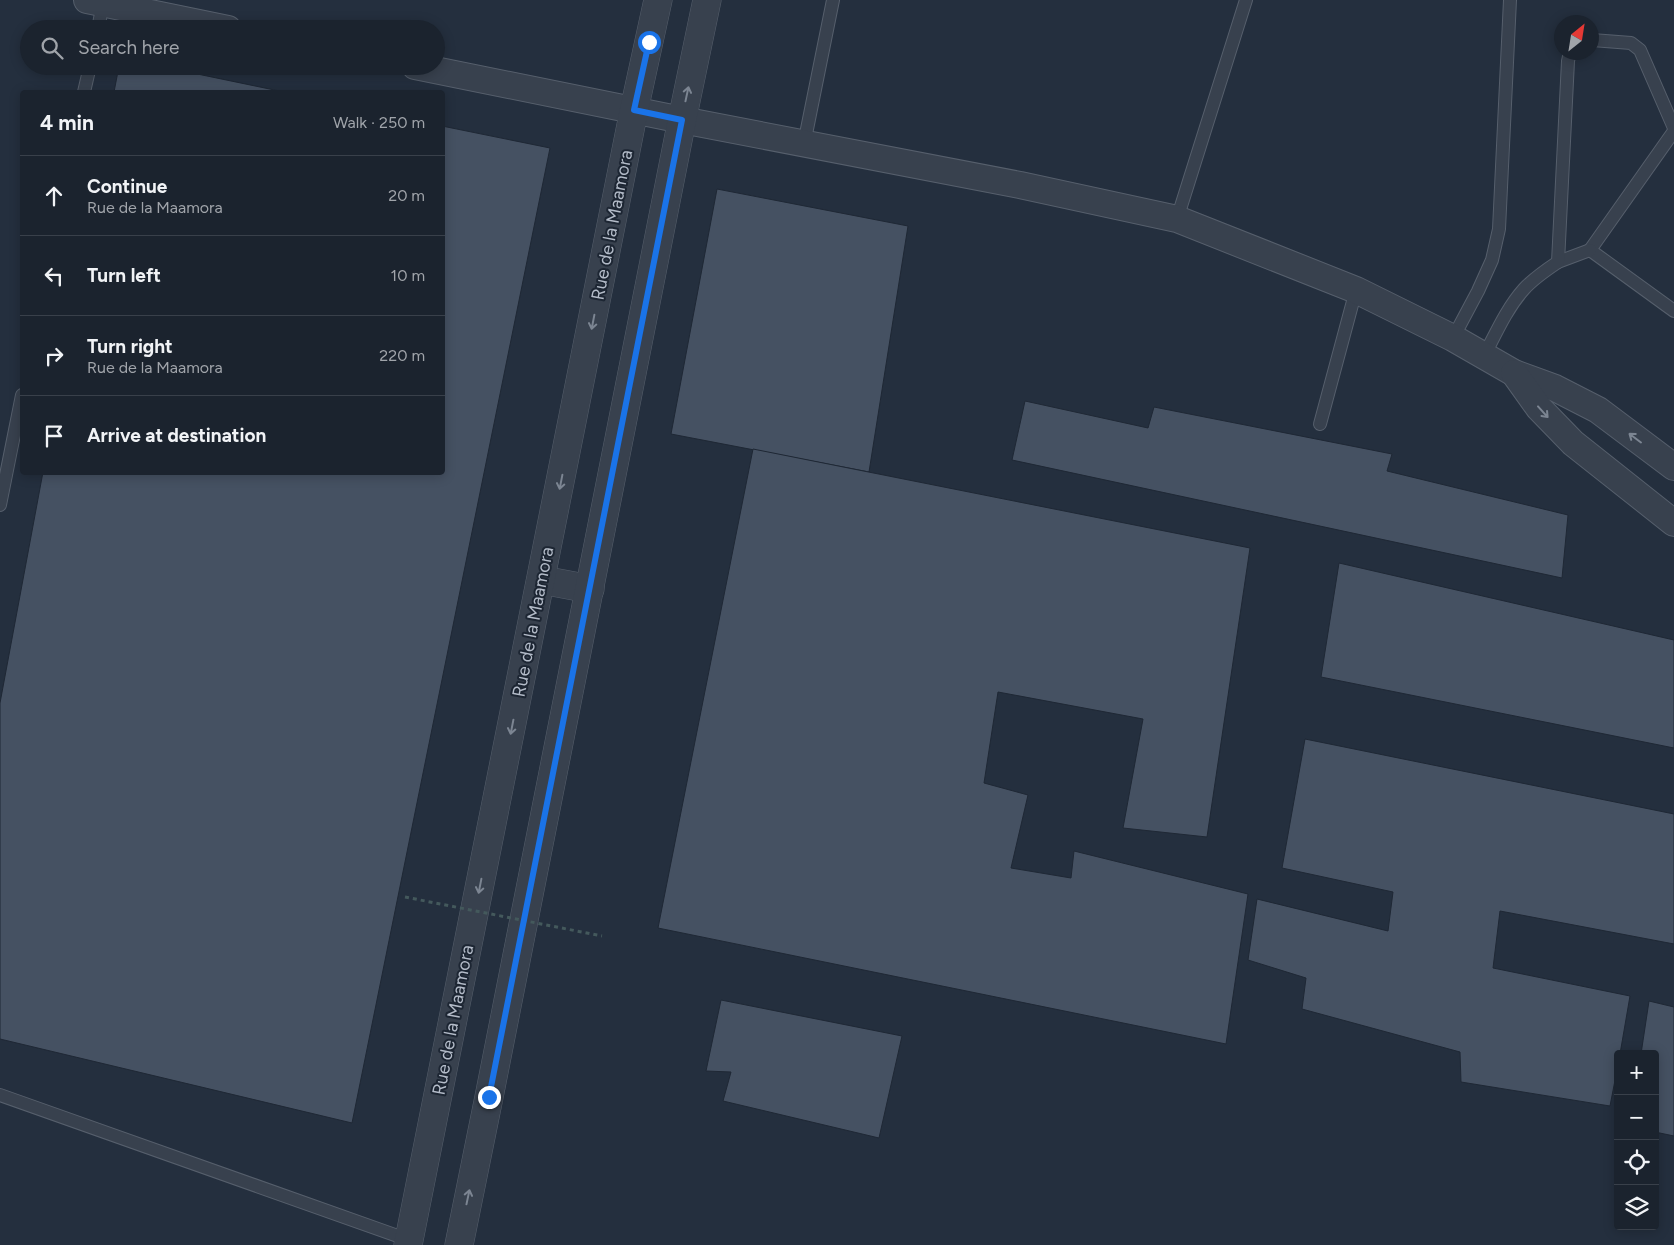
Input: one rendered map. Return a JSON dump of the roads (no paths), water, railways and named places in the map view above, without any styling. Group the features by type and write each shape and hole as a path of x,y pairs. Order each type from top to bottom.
{"street":[{"name":"Rue de la Maamora","path":"408,1242 542,580 634,110 658,0"},
{"path":"459,1245 707,0"},
{"path":"95,2 184,20"},
{"path":"445,72 1020,185 1178,219 1356,290 1453,338 1514,373 1555,388 1598,410 1674,468"},
{"path":"1514,373 1539,408 1573,443 1674,523"},
{"path":"542,580 590,589"}],"lane":[{"path":"804,144 833,0"},
{"path":"1178,219 1246,0"},
{"path":"1453,338 1492,260 1499,229 1510,0"},
{"path":"95,2 97,20"},
{"path":"1484,356 1509,309 1524,289 1539,275 1558,262 1590,250 1674,129 1640,50 1630,43 1599,41"},
{"path":"1558,262 1568,60"},
{"path":"84,90 88,75"},
{"path":"1590,250 1674,311"},
{"path":"1320,424 1356,290"},
{"path":"0,505 20,405"},
{"path":"0,1095 408,1242"}]}
